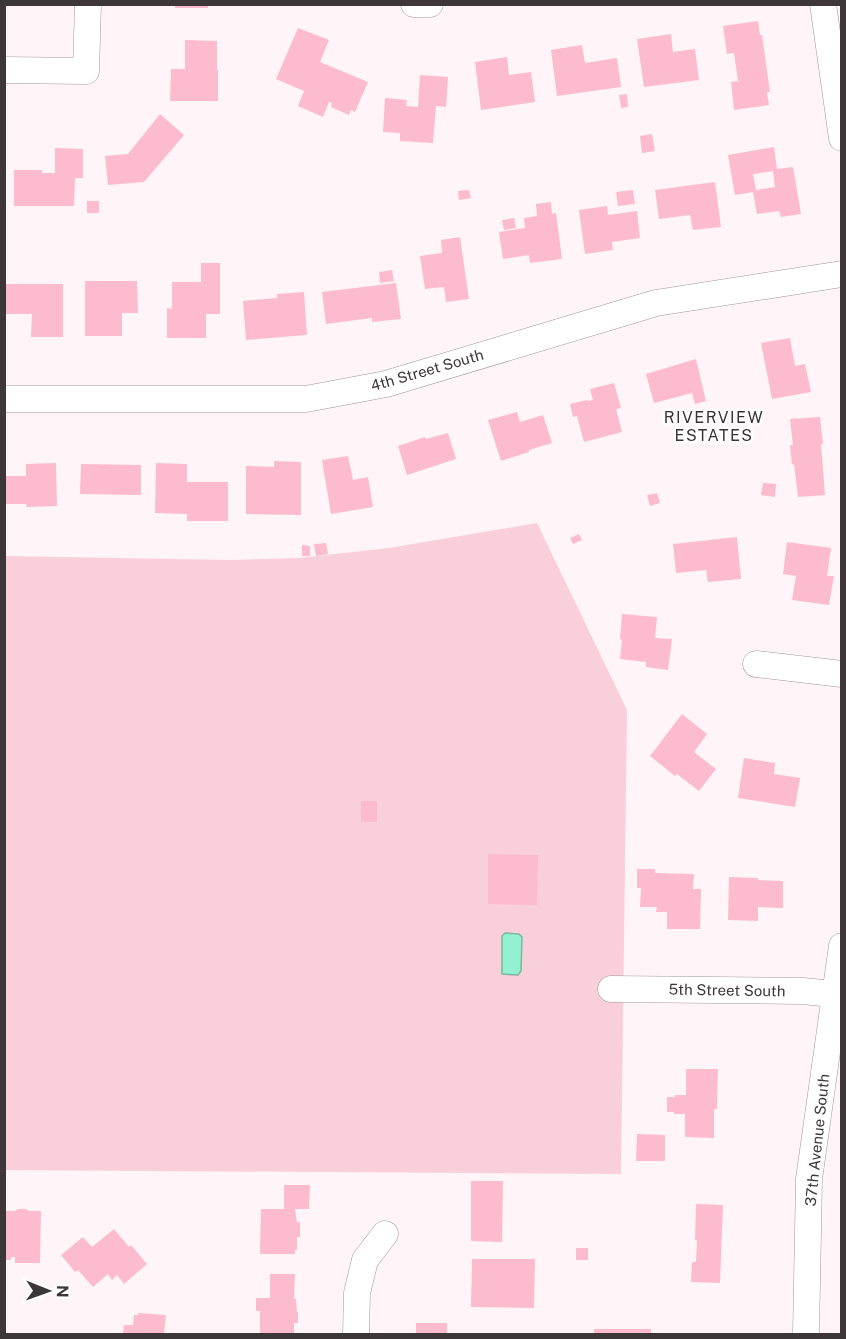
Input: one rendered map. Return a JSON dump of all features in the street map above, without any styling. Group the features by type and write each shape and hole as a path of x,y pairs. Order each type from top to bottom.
{"street":[{"path":"4,70 86,71 88,4"},
{"path":"414,4 430,4"},
{"path":"823,4 836,53 842,138"},
{"name":"4th Street South","path":"4,399 306,399 386,384 656,303 842,274"},
{"path":"756,664 842,674"},
{"name":"37th Avenue South","path":"806,1335 809,1179 838,995 842,946"},
{"name":"5th Street South","path":"611,989 803,991 838,995"},
{"path":"356,1335 357,1293 365,1260 385,1234"}],"shaded area":[{"path":"537,523 627,710 621,1174 5,1170 5,556 230,560 299,558 389,548"},
{"path":"505,933 519,934 522,937 521,971 518,975 502,974 502,936"}],"building":[{"path":"175,4 208,4 208,8 175,8"},
{"path":"758,21 770,92 767,92 769,105 734,110 731,82 738,81 734,53 727,54 723,26"},
{"path":"298,28 329,40 320,62 368,82 355,112 351,110 349,115 331,107 332,103 329,102 323,117 298,106 304,91 276,79"},
{"path":"671,34 673,52 695,49 699,80 644,87 637,39"},
{"path":"185,40 217,41 218,101 170,101 171,69 185,69"},
{"path":"582,45 585,63 617,58 621,87 557,96 551,50"},
{"path":"507,57 509,75 531,72 535,102 481,110 475,62"},
{"path":"420,75 448,77 446,107 436,106 433,143 400,141 400,133 383,132 385,98 407,100 406,106 418,107"},
{"path":"627,94 628,107 621,108 619,95"},
{"path":"160,114 184,135 144,182 108,185 105,156 128,154"},
{"path":"652,134 655,151 642,153 640,136"},
{"path":"774,147 777,169 793,167 801,214 781,217 779,211 757,214 753,192 735,195 728,155","holes":["773,171 775,187 756,190 753,174"]},
{"path":"55,148 83,149 83,178 75,178 74,206 14,206 14,170 42,170 42,173 55,173"},
{"path":"715,182 721,227 693,230 690,215 659,219 655,190"},
{"path":"469,190 471,198 459,200 458,191"},
{"path":"633,190 635,204 618,206 616,192"},
{"path":"87,201 99,201 99,213 87,213"},
{"path":"551,202 552,214 556,213 562,259 530,263 529,255 503,259 499,232 525,228 524,218 537,216 536,204"},
{"path":"607,206 608,215 637,211 640,238 612,242 613,250 585,254 579,210"},
{"path":"514,218 516,228 504,230 502,220"},
{"path":"460,237 469,299 446,302 444,287 425,289 420,256 442,253 441,240"},
{"path":"201,263 220,263 220,314 206,314 206,338 167,338 167,308 172,309 172,282 201,282"},
{"path":"392,270 394,281 380,283 379,272"},
{"path":"85,281 137,281 138,313 122,313 122,336 85,336"},
{"path":"396,283 401,319 372,322 372,318 326,324 322,292"},
{"path":"4,284 63,284 63,337 31,337 32,314 4,314"},
{"path":"304,292 307,335 246,340 243,301 277,298 277,294"},
{"path":"790,338 795,366 805,364 811,392 772,399 761,343"},
{"path":"696,359 706,401 695,404 692,393 654,403 646,374"},
{"path":"614,383 621,408 616,409 622,432 584,442 577,416 573,417 570,404 593,400 590,389"},
{"path":"517,412 520,422 543,415 552,443 501,461 488,420"},
{"path":"820,417 825,495 798,497 794,464 792,465 790,445 793,445 790,419"},
{"path":"448,433 456,459 407,475 398,446 425,437 426,439"},
{"path":"348,456 353,480 368,477 373,507 331,514 322,460"},
{"path":"274,461 301,462 301,515 246,514 246,466 274,467"},
{"path":"56,463 57,506 27,507 26,504 4,504 4,476 26,476 26,464"},
{"path":"156,463 187,464 187,482 228,482 228,521 187,521 187,514 155,513"},
{"path":"81,464 141,465 141,495 80,494"},
{"path":"763,483 776,484 775,497 761,495"},
{"path":"657,493 660,503 650,506 647,495"},
{"path":"579,534 582,540 573,544 570,538"},
{"path":"737,537 741,579 708,582 706,570 676,573 673,544"},
{"path":"787,542 831,548 827,576 834,576 829,605 792,600 796,576 783,574"},
{"path":"326,543 328,554 316,556 314,544"},
{"path":"302,545 310,546 310,556 302,556"},
{"path":"622,614 657,617 655,638 672,639 668,670 646,667 646,662 620,659"},
{"path":"682,714 707,734 694,752 716,769 699,791 650,756"},
{"path":"744,758 775,763 774,774 800,778 795,807 738,798"},
{"path":"361,801 377,801 377,822 361,822"},
{"path":"488,854 538,855 537,905 488,904"},
{"path":"637,869 655,869 655,873 694,874 693,889 701,889 700,929 667,929 667,912 656,912 657,907 640,907 641,888 637,888"},
{"path":"729,877 783,881 783,908 758,907 758,921 728,920"},
{"path":"686,1069 718,1069 714,1138 685,1137 685,1114 667,1112 667,1097 686,1095"},
{"path":"637,1134 665,1135 665,1161 636,1161"},
{"path":"471,1181 503,1181 502,1242 471,1241"},
{"path":"284,1185 310,1185 309,1209 295,1209 297,1222 300,1222 297,1250 295,1254 260,1254 261,1209 284,1209"},
{"path":"696,1204 723,1205 720,1283 691,1282 692,1262 696,1262"},
{"path":"18,1209 41,1211 40,1263 15,1263 15,1257 11,1257 11,1260 4,1260 4,1211"},
{"path":"114,1229 147,1264 124,1284 117,1275 112,1280 108,1274 93,1287 78,1270 75,1272 61,1255 83,1237 92,1247"},
{"path":"576,1248 588,1248 588,1260 576,1260"},
{"path":"472,1259 535,1259 534,1308 471,1307"},
{"path":"270,1274 295,1274 294,1299 296,1299 298,1323 294,1323 294,1334 260,1334 260,1311 256,1311 256,1298 270,1298"},
{"path":"138,1313 166,1315 164,1334 123,1334 124,1325 133,1325 134,1315"},
{"path":"416,1323 447,1323 447,1334 416,1334"},
{"path":"594,1329 651,1329 651,1334 594,1334"}],"district":[{"name":"RIVERVIEW ESTATES","path":"714,426"}]}
